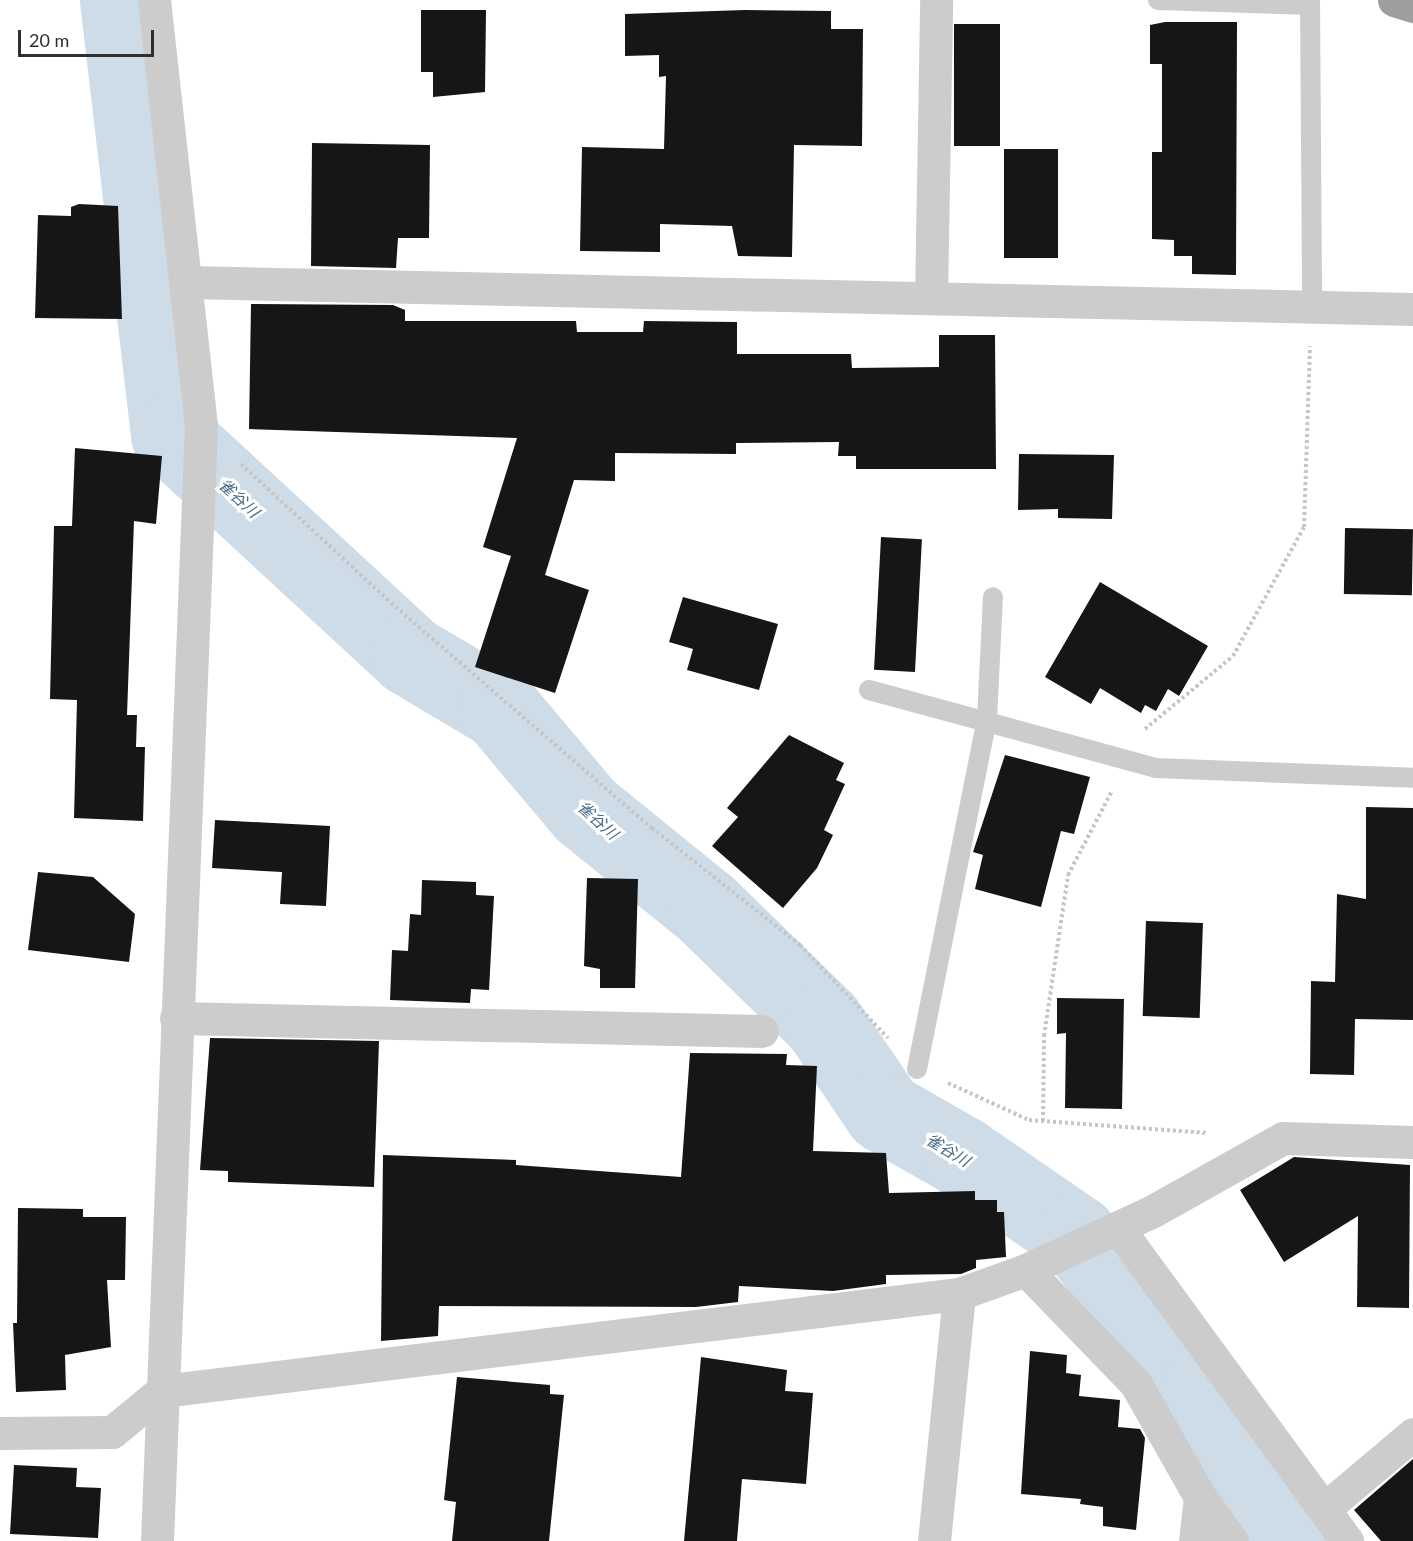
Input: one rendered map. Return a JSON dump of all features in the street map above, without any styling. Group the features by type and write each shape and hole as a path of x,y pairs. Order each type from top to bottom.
{"highway":[{"path":"1394,0 1413,6"}],"street":[{"path":"154,0 188,282 200,432 157,1541"},
{"path":"931,298 936,0"},
{"path":"188,282 1413,309"},
{"path":"176,1018 762,1031"},
{"path":"0,1433 112,1432 162,1391 959,1294 1026,1270 1095,1238 1284,1138 1413,1142"},
{"path":"1095,1238 1324,1509 1347,1541"},
{"path":"1026,1270 1136,1384 1200,1497 1232,1541"},
{"path":"934,1541 959,1294"},
{"path":"1324,1509 1413,1434"},
{"path":"1195,1541 1200,1497"}],"lane":[{"path":"1158,0 1310,3 1312,306"},
{"path":"917,1069 987,719 993,597"},
{"path":"869,690 987,719 1127,763 1275,776 1413,778"}],"path":[{"path":"1043,1121 1044,1036 1068,874 1140,734 1233,656 1304,527 1312,306"},
{"path":"200,432 418,627 652,828 800,945 917,1069 1029,1120 1215,1133"}],"building":[{"path":"421,10 486,10 485,92 433,97 433,72 421,72"},
{"path":"745,10 831,11 831,29 863,29 862,146 794,145 792,257 738,256 732,226 660,224 660,252 580,251 582,147 664,149 666,76 659,77 659,55 625,56 625,14"},
{"path":"1165,22 1237,22 1236,275 1192,274 1192,256 1174,256 1174,240 1152,239 1152,152 1162,152 1162,64 1150,64 1150,25"},
{"path":"954,24 1000,24 1000,146 954,146"},
{"path":"312,143 430,145 429,238 398,238 396,268 311,266"},
{"path":"1004,149 1058,149 1058,258 1004,258"},
{"path":"79,204 118,206 122,319 35,318 38,215 71,216 71,207"},
{"path":"251,304 393,305 405,310 405,321 576,321 577,332 643,332 644,321 737,322 737,354 851,354 852,368 939,367 939,335 995,335 996,469 856,469 856,456 838,456 839,442 736,443 736,454 615,453 615,481 574,480 545,575 589,590 555,693 475,667 511,556 483,547 517,438 249,429"},
{"path":"75,448 162,456 156,524 134,521 127,715 137,715 136,747 145,747 143,821 74,818 77,700 50,699 54,526 72,526"},
{"path":"1019,454 1114,455 1112,519 1058,518 1058,509 1018,510"},
{"path":"1345,528 1413,529 1412,595 1344,594"},
{"path":"881,537 922,539 915,672 874,670"},
{"path":"1100,582 1208,646 1179,696 1168,689 1156,711 1145,705 1141,713 1100,688 1091,704 1045,677"},
{"path":"683,597 778,624 759,690 687,670 693,649 669,642"},
{"path":"789,735 844,763 836,780 845,784 824,830 833,835 817,868 783,908 712,846 738,817 727,808"},
{"path":"1005,755 1090,777 1074,834 1061,831 1041,907 975,889 983,855 973,852"},
{"path":"1366,807 1413,808 1413,1020 1355,1019 1354,1075 1310,1074 1311,981 1335,982 1337,894 1366,899"},
{"path":"215,820 330,826 326,906 280,904 282,872 212,868"},
{"path":"38,872 93,877 135,914 129,962 28,950"},
{"path":"587,878 638,879 635,988 600,988 600,969 584,966"},
{"path":"422,880 476,882 476,895 494,896 489,990 471,989 470,1003 390,1000 392,950 408,951 410,914 421,915"},
{"path":"1146,921 1203,923 1200,1018 1143,1016"},
{"path":"1057,998 1124,999 1122,1109 1065,1108 1066,1033 1057,1034"},
{"path":"210,1038 379,1041 374,1187 228,1182 228,1171 200,1170"},
{"path":"690,1053 787,1054 786,1065 817,1066 813,1151 886,1153 889,1193 975,1191 975,1200 997,1200 997,1212 1004,1212 1006,1257 976,1260 976,1268 961,1274 886,1275 886,1284 833,1291 739,1286 738,1302 696,1307 439,1306 438,1336 381,1341 383,1155 516,1160 516,1165 681,1177"},
{"path":"1294,1157 1410,1165 1409,1308 1357,1307 1358,1216 1284,1262 1240,1190"},
{"path":"18,1208 83,1209 83,1217 126,1217 125,1280 107,1280 111,1347 65,1355 66,1390 16,1392 13,1323 17,1323"},
{"path":"1030,1351 1067,1355 1066,1373 1081,1375 1079,1396 1120,1400 1118,1427 1140,1429 1145,1438 1136,1530 1103,1526 1103,1507 1080,1504 1081,1499 1021,1494"},
{"path":"701,1357 787,1370 785,1391 813,1393 806,1484 742,1479 737,1541 684,1541"},
{"path":"457,1377 550,1385 550,1394 564,1395 549,1541 452,1541 456,1502 444,1500"},
{"path":"1413,1459 1413,1541 1381,1541 1354,1510"},
{"path":"14,1465 77,1468 76,1487 101,1488 98,1538 10,1534"}],"waterway":[{"name":"雀谷川","path":"120,0 171,435 409,655 500,709 585,810 706,908 823,1022 884,1112 961,1156 1076,1235 1200,1391 1294,1541"}]}
